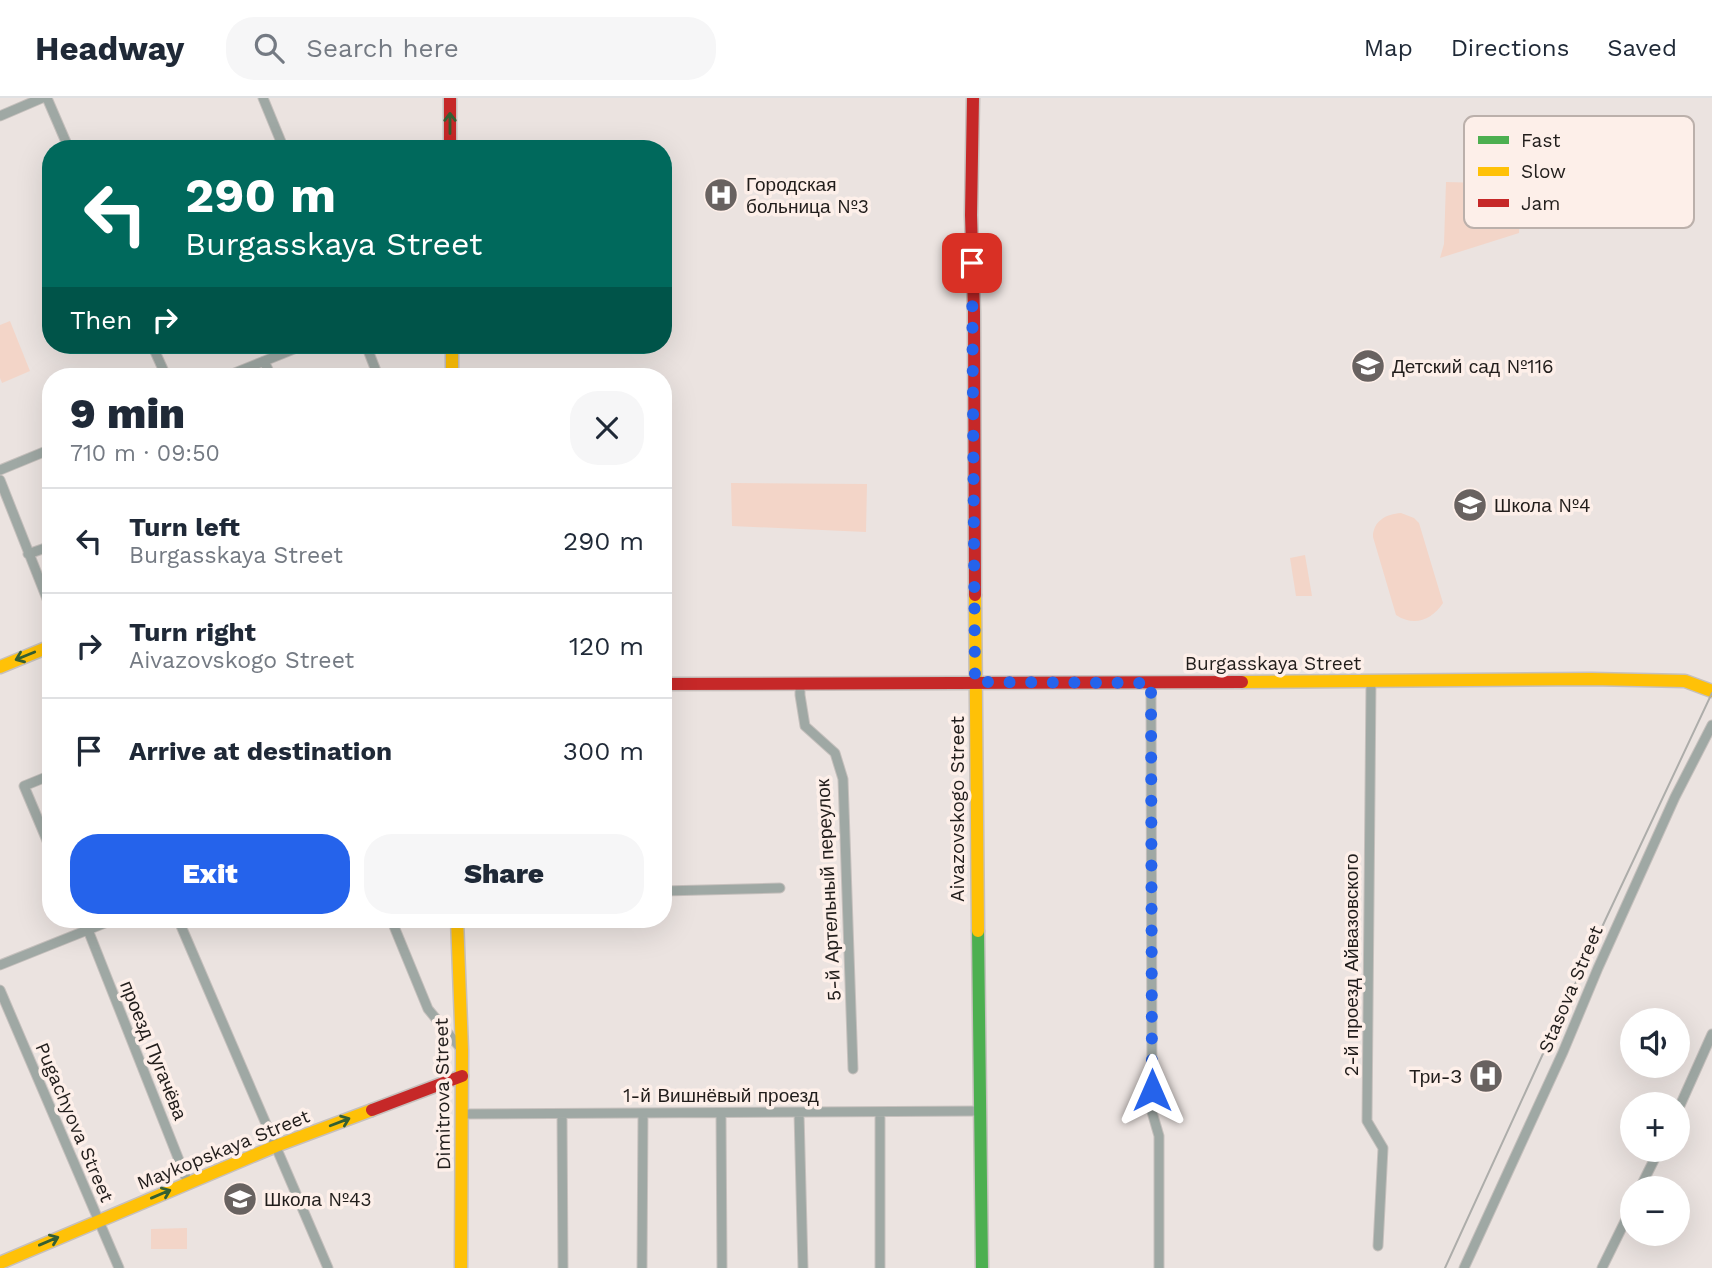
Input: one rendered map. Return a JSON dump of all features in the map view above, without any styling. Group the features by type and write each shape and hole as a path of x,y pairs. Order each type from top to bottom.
{"street":[{"path":"0,116 45,98 65,140"},
{"path":"262,98 280,140"},
{"path":"450,98 450,140"},
{"name":"Aivazovskogo Street","path":"973,98 971,215 982,1268"},
{"path":"247,368 282,354"},
{"path":"264,361 267,368"},
{"path":"0,470 42,453"},
{"path":"0,480 42,587"},
{"path":"28,554 42,549"},
{"path":"0,667 42,650"},
{"name":"Burgasskaya Street","path":"672,684 1591,679 1685,681 1712,691"},
{"name":"2-й проезд Айвазовского","path":"1371,681 1367,1121 1382,1149 1378,1246"},
{"name":"5-й Артельный переулок","path":"800,683 805,726 835,753 844,779 853,1069"},
{"path":"1151,683 1152,1112 1159,1136 1159,1268"},
{"name":"Stasova Street","path":"1464,1268 1675,797 1712,725"},
{"path":"42,779 24,786 42,829"},
{"path":"672,891 780,888"},
{"path":"0,965 93,928"},
{"path":"182,928 328,1268"},
{"path":"395,928 428,1009 462,1050"},
{"name":"Dimitrova Street","path":"457,928 462,1050 461,1268"},
{"name":"проезд Пугачёва","path":"88,930 188,1183"},
{"name":"Pugachyova Street","path":"0,990 119,1268"},
{"path":"1686,1092 1712,1034"},
{"name":"Maykopskaya Street","path":"0,1262 276,1146 462,1076"},
{"name":"1-й Вишнёвый проезд","path":"462,1114 980,1111"},
{"path":"799,1112 803,1268"},
{"path":"880,1112 880,1268"},
{"path":"642,1268 643,1113"},
{"path":"721,1113 722,1268"},
{"path":"562,1114 563,1268"},
{"path":"1602,1268 1620,1231"}],"shaded area":[{"path":"1446,182 1464,182 1464,228 1519,228 1519,233 1440,258 1444,244"},
{"path":"10,321 30,371 2,383 0,325"},
{"path":"731,483 867,484 866,532 732,526"},
{"path":"1401,513 1419,523 1443,603 1434,614 1422,620 1409,621 1396,615 1373,537 1375,527 1381,519"},
{"path":"1305,555 1312,596 1296,596 1290,558"},
{"path":"187,1228 187,1249 151,1249 151,1229"}],"tram line":[{"path":"1445,1268 1712,693"}],"traffic: fast":[{"path":"978,931 982,1268"}],"traffic: slow":[{"path":"452,354 452,368"},
{"path":"975,595 978,931"},
{"path":"0,667 42,650"},
{"path":"1242,682 1591,679 1685,681 1712,691"},
{"path":"457,928 462,1050 461,1268"},
{"path":"0,1263 276,1146 372,1110"}],"traffic: jam":[{"path":"450,98 450,140"},
{"path":"973,98 971,215 975,595"},
{"path":"672,684 1242,682"},
{"path":"372,1110 462,1076"}],"place":[{"name":"Городская больница №3","path":"721,195"},
{"name":"Детский сад №116","path":"1368,366"},
{"name":"Школа №4","path":"1470,505"},
{"name":"Три-З","path":"1486,1076"},
{"name":"Школа №43","path":"240,1199"}],"route":[{"path":"972,263 975,682 1151,683 1152,1090"}]}
